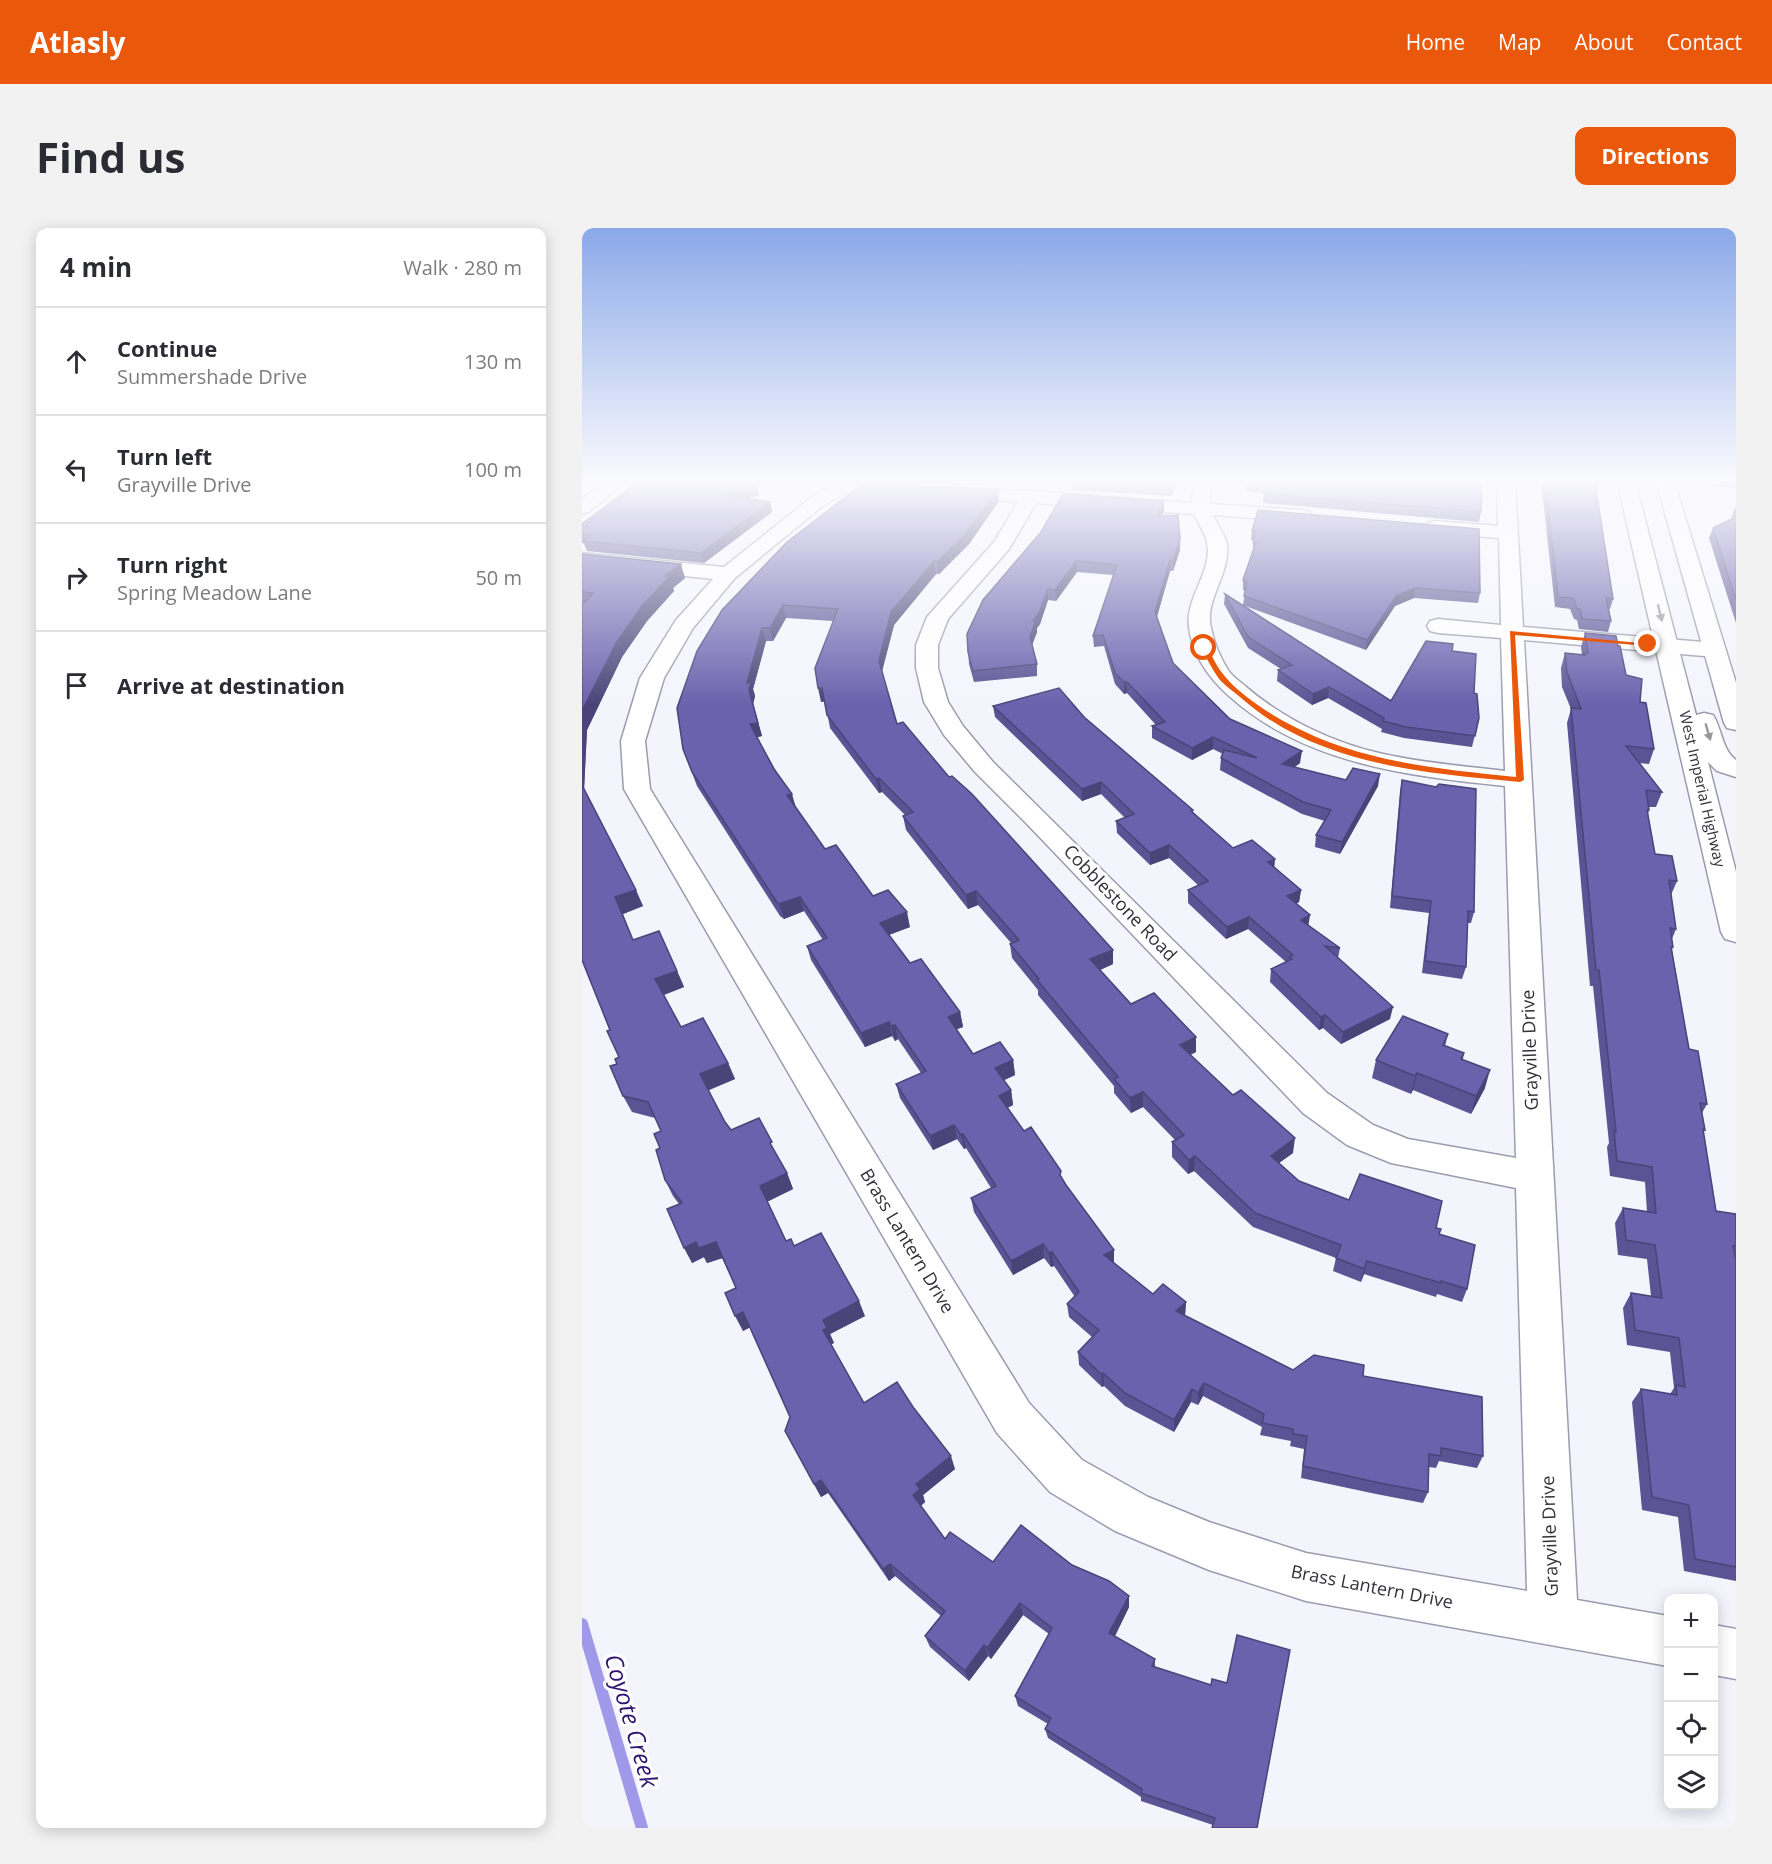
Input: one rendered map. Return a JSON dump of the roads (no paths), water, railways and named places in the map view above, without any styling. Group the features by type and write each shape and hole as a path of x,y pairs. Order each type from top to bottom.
{"street":[{"name":"Brass Lantern Drive","path":"751,556 728,574 684,625 652,678 633,741 637,789 1013,1418 1066,1476 1132,1514 1209,1546 1306,1577 1664,1640"},
{"name":"Cobblestone Road","path":"993,556 938,617 927,645 927,668 936,702 953,730 984,767 1038,819 1315,1103 1360,1135 1404,1154 1535,1176"},
{"path":"1216,556 1216,567 1205,592 1199,625 1204,648 1220,676 1255,707 1287,726 1334,748 1379,762 1520,780"},
{"name":"Grayville Drive","path":"1509,556 1553,1620"},
{"name":"West Imperial Highway","path":"1645,556 1736,932"},
{"path":"1687,556 1736,723"},
{"path":"582,559 728,574"},
{"path":"1438,626 1715,650"},
{"path":"1679,692 1704,718 1717,759 1725,766 1736,769"},
{"path":"1718,1651 1736,1654"}],"waterway":[{"name":"Coyote Creek","path":"582,1624 642,1828"}]}
